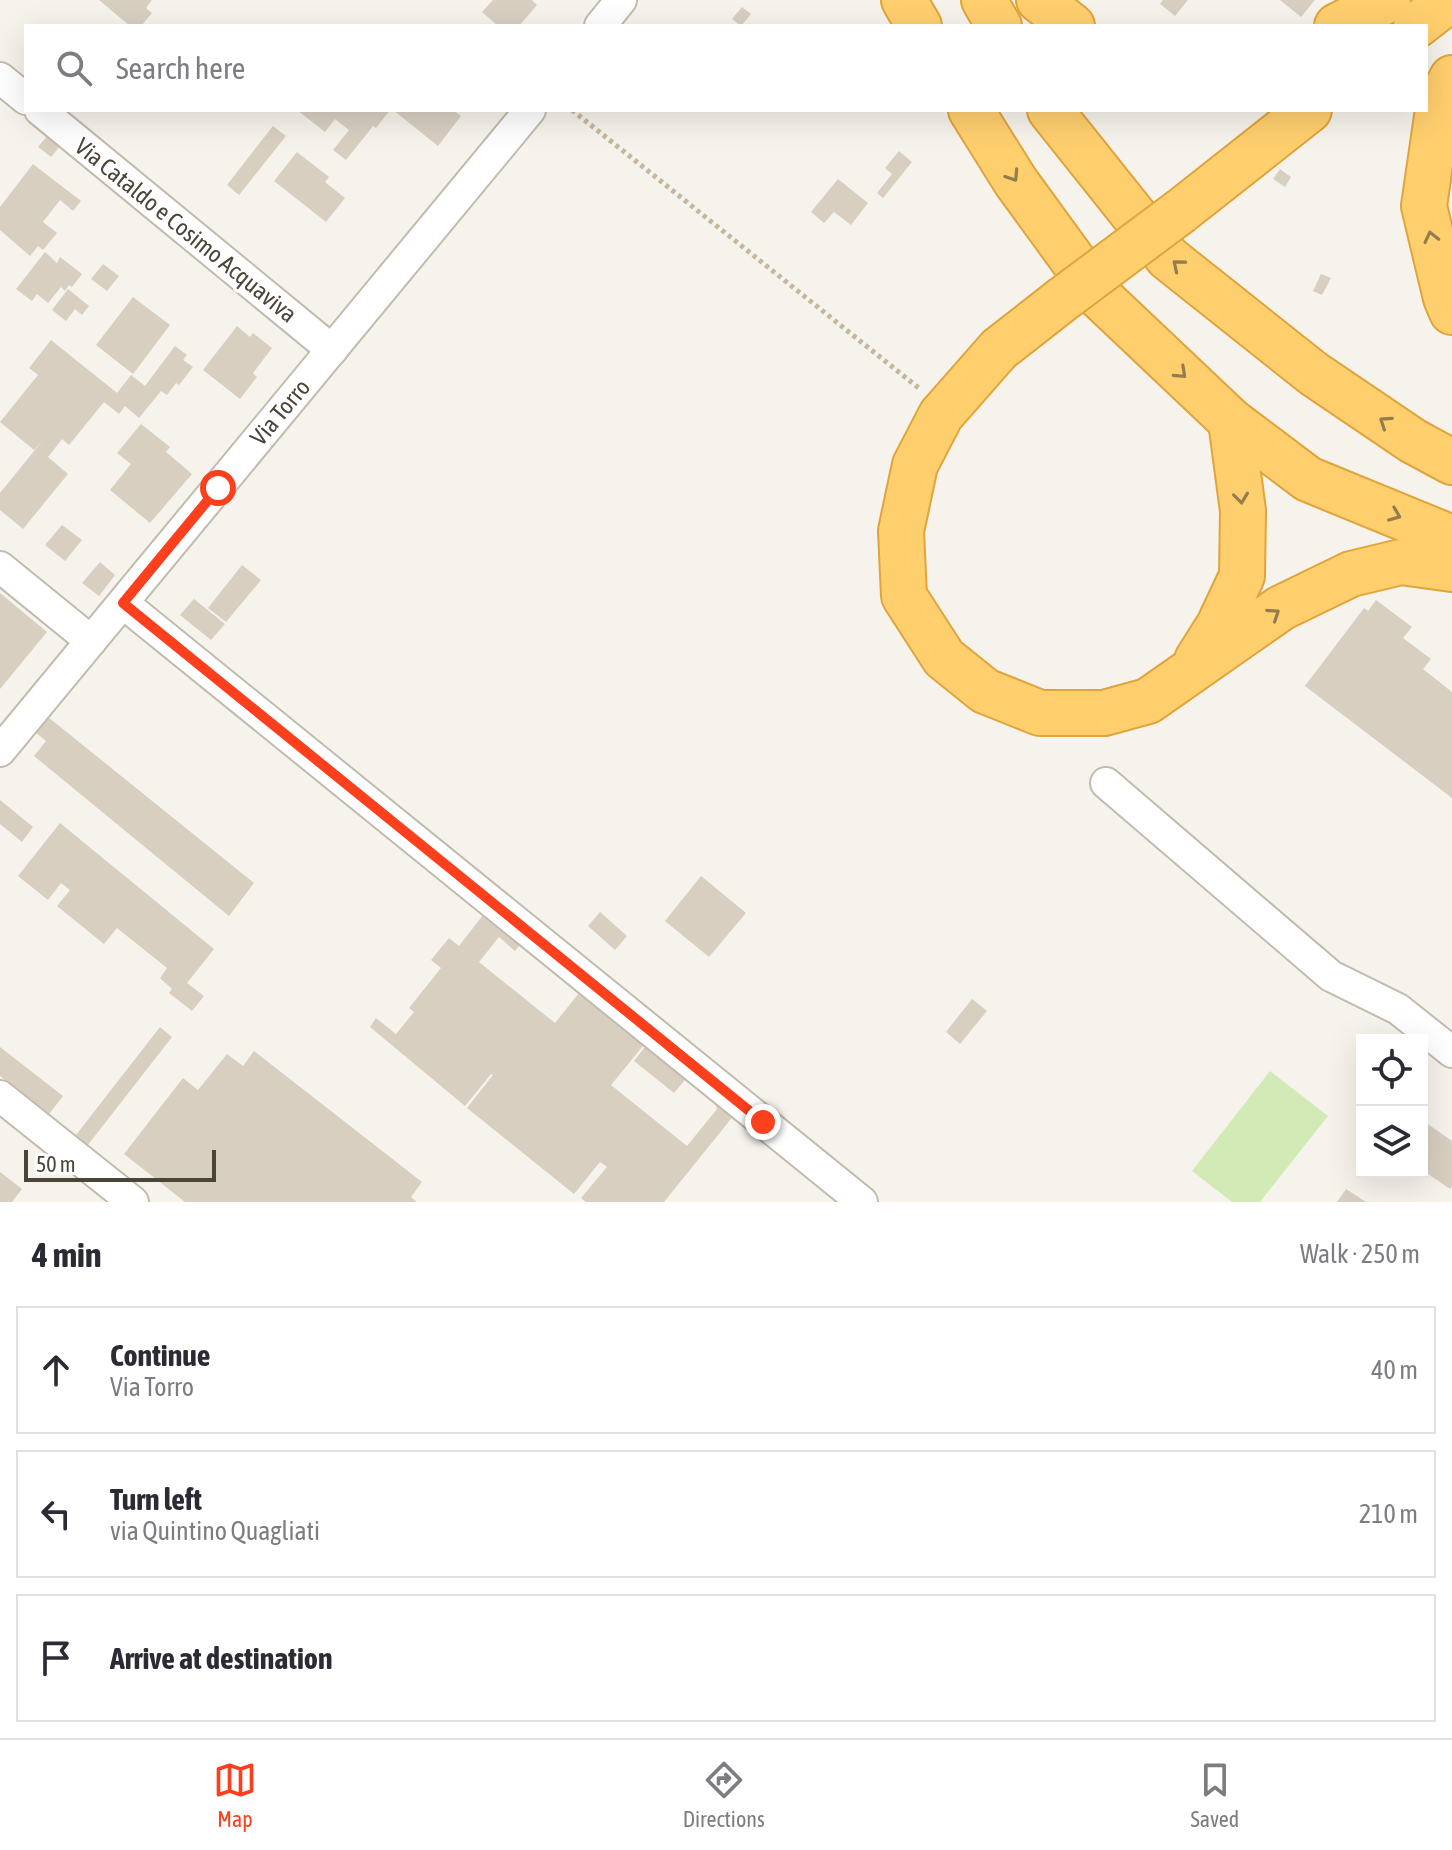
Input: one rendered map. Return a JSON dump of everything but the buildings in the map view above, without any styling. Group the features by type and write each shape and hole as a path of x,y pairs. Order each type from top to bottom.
{"highway":[{"path":"904,0 918,24"},
{"path":"984,0 998,24"},
{"path":"1039,0 1069,24"},
{"path":"1341,24 1388,0"},
{"path":"1419,24 1449,0"},
{"path":"1452,78 1439,103 1424,206 1452,312"},
{"path":"972,112 1016,182 1099,296 1231,421 1308,479 1452,538"},
{"path":"1052,112 1168,258 1314,374 1413,441 1452,462"},
{"path":"1306,112 999,349 941,415 915,465 901,531 904,596 944,658 985,691 1040,713 1104,713 1148,701 1281,608 1351,574 1401,562 1452,569"},
{"path":"1187,675 1219,625 1242,576 1243,511 1231,421"}],"street":[{"path":"602,24 621,0"},
{"path":"0,78 24,97"},
{"name":"Via Cataldo e Cosimo Acquaviva","path":"42,112 332,350"},
{"name":"Via Torro","path":"0,751 528,112"},
{"path":"0,567 91,641"},
{"path":"123,603 862,1202"},
{"path":"1106,783 1331,976 1398,1009 1452,1052"},
{"path":"0,1096 133,1202"}],"path":[{"path":"574,112 927,395"}],"green space":[{"path":"1270,1071 1328,1116 1260,1202 1232,1202 1192,1171"}],"route":[{"path":"218,488 123,603 763,1122"}]}
